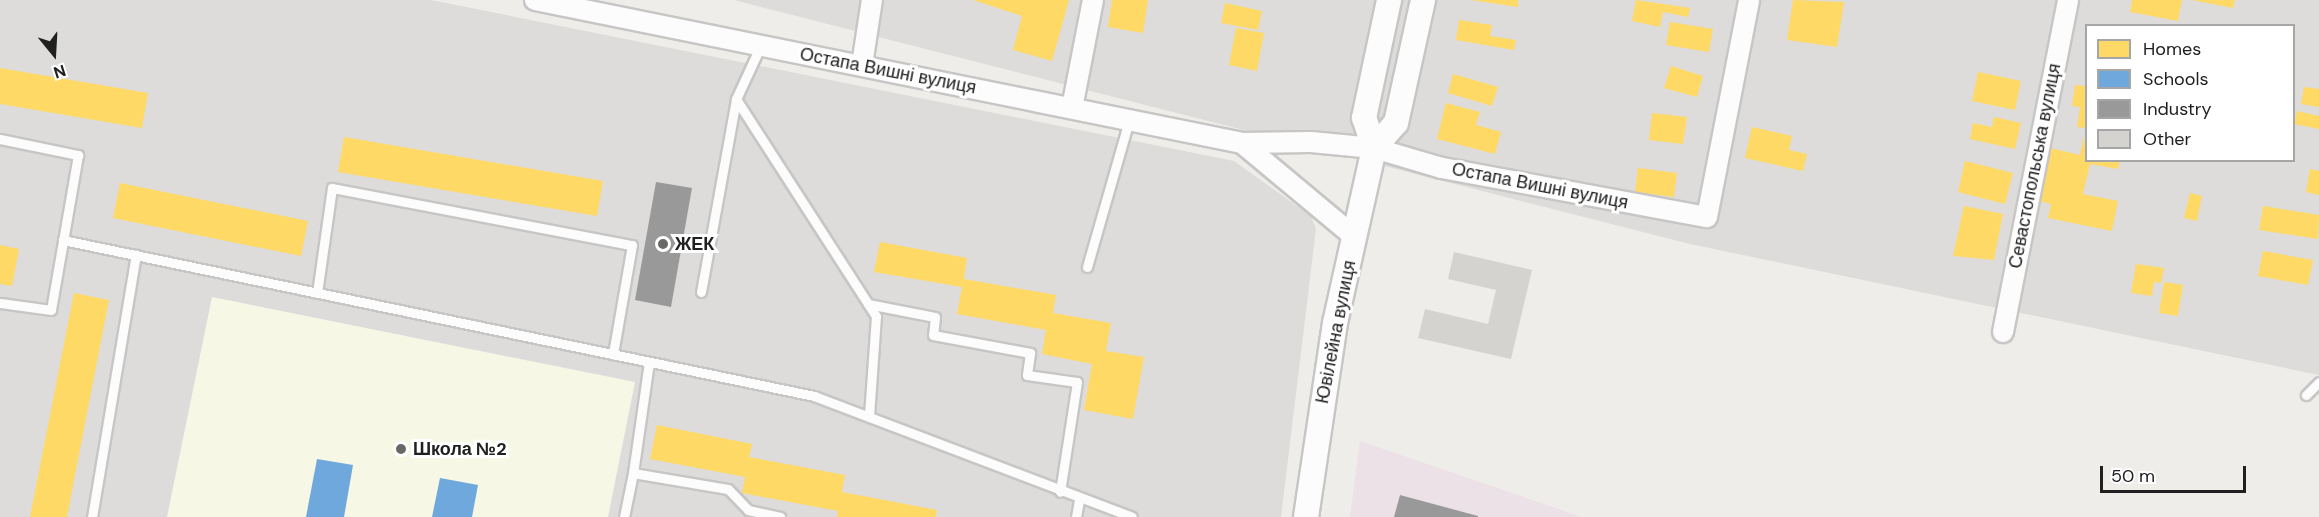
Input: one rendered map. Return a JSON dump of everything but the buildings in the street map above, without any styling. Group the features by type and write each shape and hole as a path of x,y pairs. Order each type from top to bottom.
{"street":[{"name":"Остапа Вишні вулиця","path":"535,0 1242,143 1311,142 1374,148 1442,168 1707,217 1749,0"},
{"path":"862,65 872,0"},
{"path":"1072,108 1093,0"},
{"path":"1374,148 1364,118 1389,0"},
{"path":"1374,148 1396,123 1423,0"},
{"name":"Севастопольська вулиця","path":"2003,332 2068,0"},
{"path":"1242,143 1355,237"},
{"name":"Ювілейна вулиця","path":"1306,517 1325,380 1374,148"}],"lane":[{"path":"700,292 736,99 760,47"},
{"path":"736,99 876,316 869,417"},
{"path":"1087,267 1129,121"},
{"path":"0,139 78,155 51,310 0,303"},
{"path":"317,293 332,188 632,245 613,354"},
{"path":"63,240 814,396 1079,500 1132,517"},
{"path":"92,517 136,255"},
{"path":"868,304 935,317 933,335 1030,353 1027,375 1077,382 1060,492"},
{"path":"624,517 633,473 649,362"},
{"path":"2306,395 2319,382"},
{"path":"633,473 728,489 748,510 780,517"},
{"path":"1076,517 1079,500"}],"shaded area":[{"path":"0,0 431,0 1234,161 1311,216 1316,229 1281,517 0,517"},
{"path":"734,0 2319,0 2319,375 1690,244"},
{"name":"Школа №2","path":"212,297 635,382 608,517 167,517"},
{"path":"1360,441 1582,517 1350,517"}],"place":[{"name":"ЖЕК","path":"663,244"},
{"name":"Школа №2","path":"401,449"}]}
